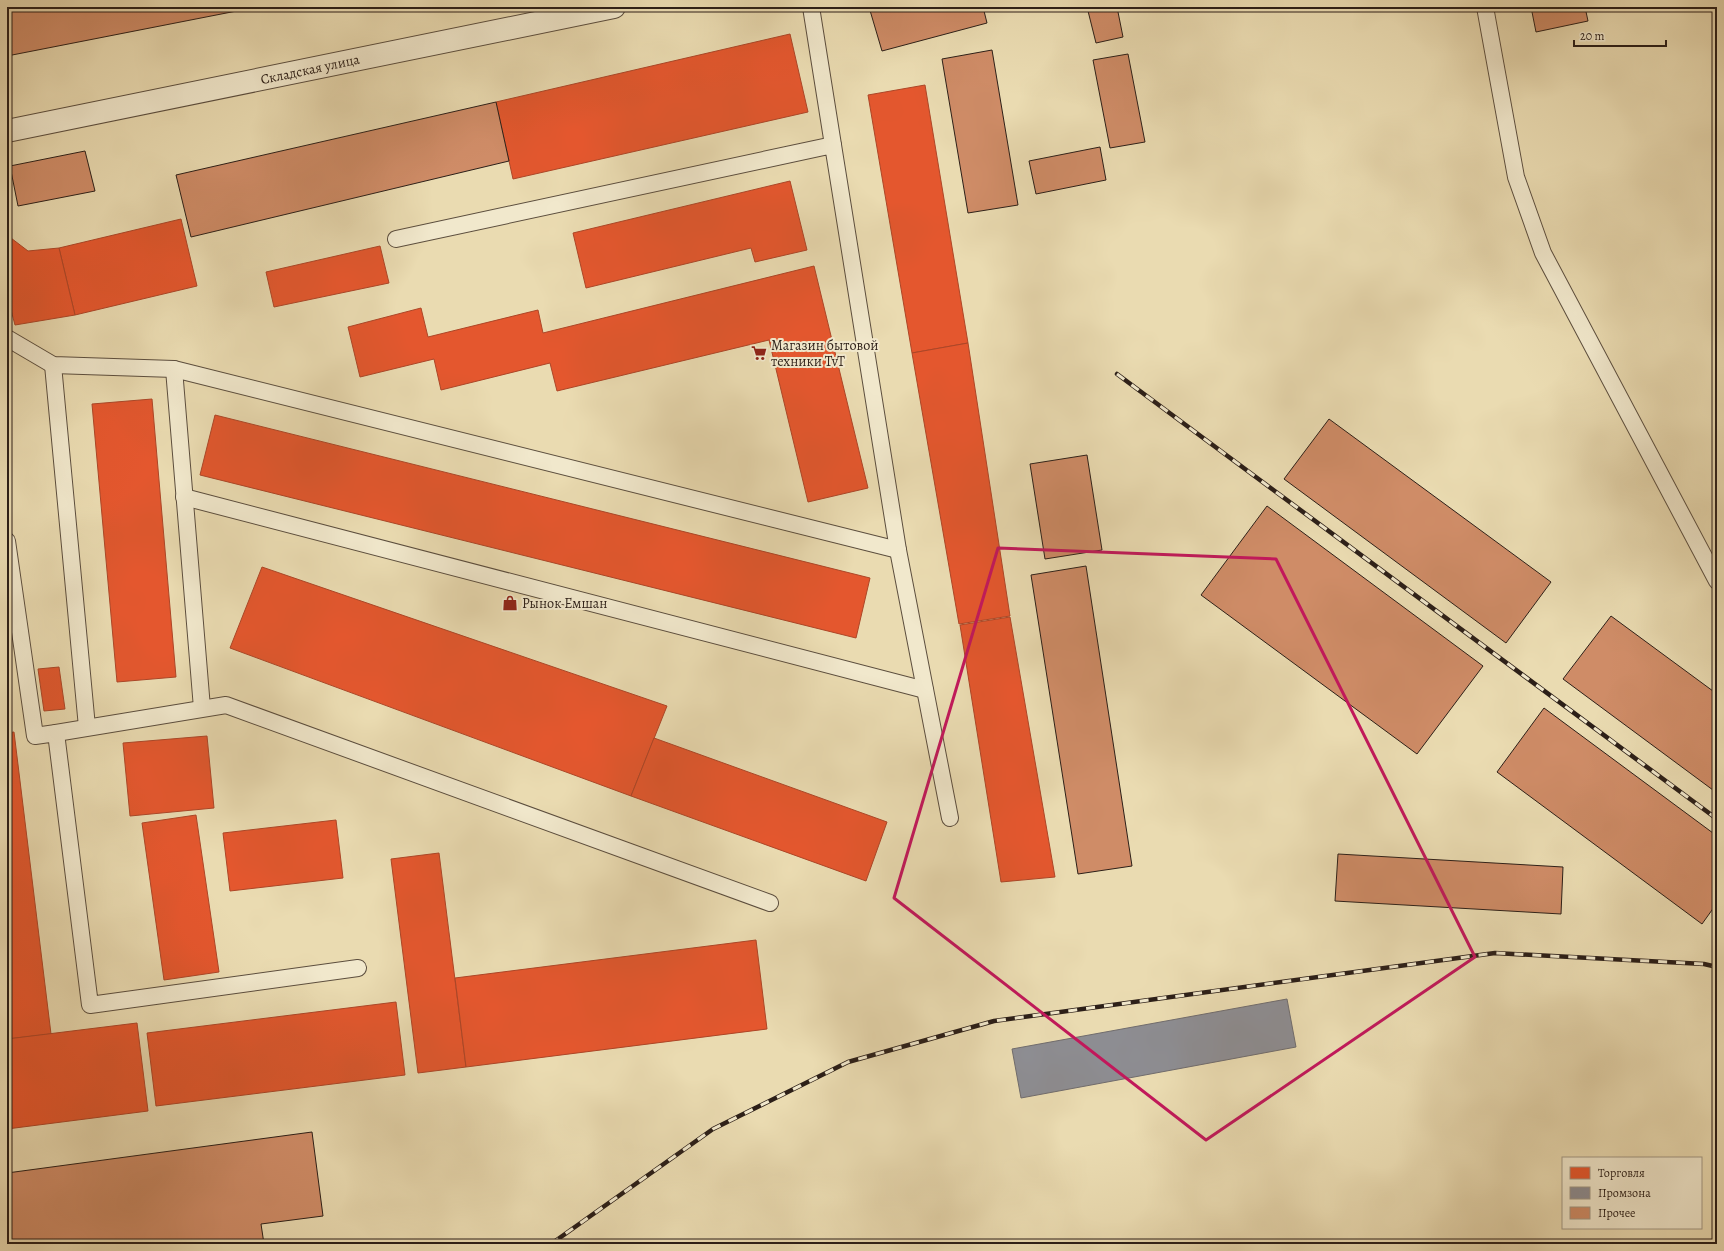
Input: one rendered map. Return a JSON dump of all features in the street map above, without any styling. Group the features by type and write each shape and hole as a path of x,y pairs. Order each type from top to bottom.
{"street":[{"name":"Складская улица","path":"7,131 614,7"}],"lane":[{"path":"811,7 898,550 950,818"},
{"path":"1485,7 1516,177 1543,253 1717,581"},
{"path":"396,239 833,145"},
{"path":"7,338 53,365 174,369 898,550"},
{"path":"53,365 87,727"},
{"path":"174,369 202,708"},
{"path":"184,497 925,690"},
{"path":"7,541 35,736 226,705 770,903"},
{"path":"56,733 90,1005 358,968"}],"highlighted area":[{"path":"998,548 1276,559 1475,957 1206,1140 894,898"}],"building: Торговля":[{"path":"790,34 808,112 513,179 496,102"},
{"path":"925,85 968,343 912,353 868,95"},
{"path":"790,181 807,250 755,262 751,248 586,288 573,233"},
{"path":"181,219 197,286 75,315 59,248"},
{"path":"7,235 28,251 59,248 75,315 15,325 7,295"},
{"path":"380,246 389,283 274,307 266,272"},
{"path":"814,266 868,488 808,502 769,340 557,391 550,363 441,390 434,359 360,377 348,327 421,308 428,337 538,310 543,333"},
{"path":"968,343 1010,616 959,624 912,353"},
{"path":"152,399 176,677 117,682 92,404"},
{"path":"215,415 870,578 856,638 200,475"},
{"path":"262,567 667,706 631,796 230,648"},
{"path":"1010,617 1055,877 1001,882 960,625"},
{"path":"59,667 65,709 44,711 38,669"},
{"path":"14,732 51,1034 7,1039 7,733"},
{"path":"207,736 214,808 130,816 123,743"},
{"path":"654,738 887,822 866,881 631,796"},
{"path":"196,815 219,972 164,980 142,823"},
{"path":"336,820 343,878 230,891 223,833"},
{"path":"439,853 466,1067 418,1073 391,859"},
{"path":"756,940 767,1029 466,1067 455,978"},
{"path":"396,1002 405,1075 156,1106 147,1033"},
{"path":"137,1023 148,1111 7,1129 7,1039"}],"building: Промзона":[{"path":"1287,999 1296,1047 1021,1098 1012,1049"}],"building: Прочее":[{"path":"7,7 257,7 7,56"},
{"path":"869,7 983,7 987,23 882,51"},
{"path":"1087,7 1117,7 1123,37 1096,43"},
{"path":"1531,7 1585,7 1588,21 1536,32"},
{"path":"992,50 1018,205 968,213 942,59"},
{"path":"1128,54 1145,142 1110,148 1093,60"},
{"path":"496,102 509,161 191,237 176,175"},
{"path":"1100,147 1106,180 1036,194 1029,161"},
{"path":"85,151 95,191 18,206 10,166"},
{"path":"1717,299 1717,312 1715,300"},
{"path":"1329,419 1551,582 1506,643 1284,479"},
{"path":"1087,455 1102,550 1045,559 1030,464"},
{"path":"1267,506 1483,666 1417,754 1201,595"},
{"path":"1086,566 1132,866 1078,874 1031,575"},
{"path":"1611,616 1717,694 1717,793 1563,679"},
{"path":"1544,708 1717,836 1717,903 1702,924 1497,772"},
{"path":"1338,854 1563,867 1561,914 1335,901"},
{"path":"312,1132 323,1216 261,1224 264,1244 7,1244 7,1173"}],"railway":[{"path":"1117,374 1717,819"},
{"path":"551,1244 713,1129 848,1062 994,1021 1495,953 1704,964 1717,967"}],"place":[{"name":"Магазин бытовой техники TvT","path":"759,353"},
{"name":"Рынок Емшан","path":"510,603"}]}
